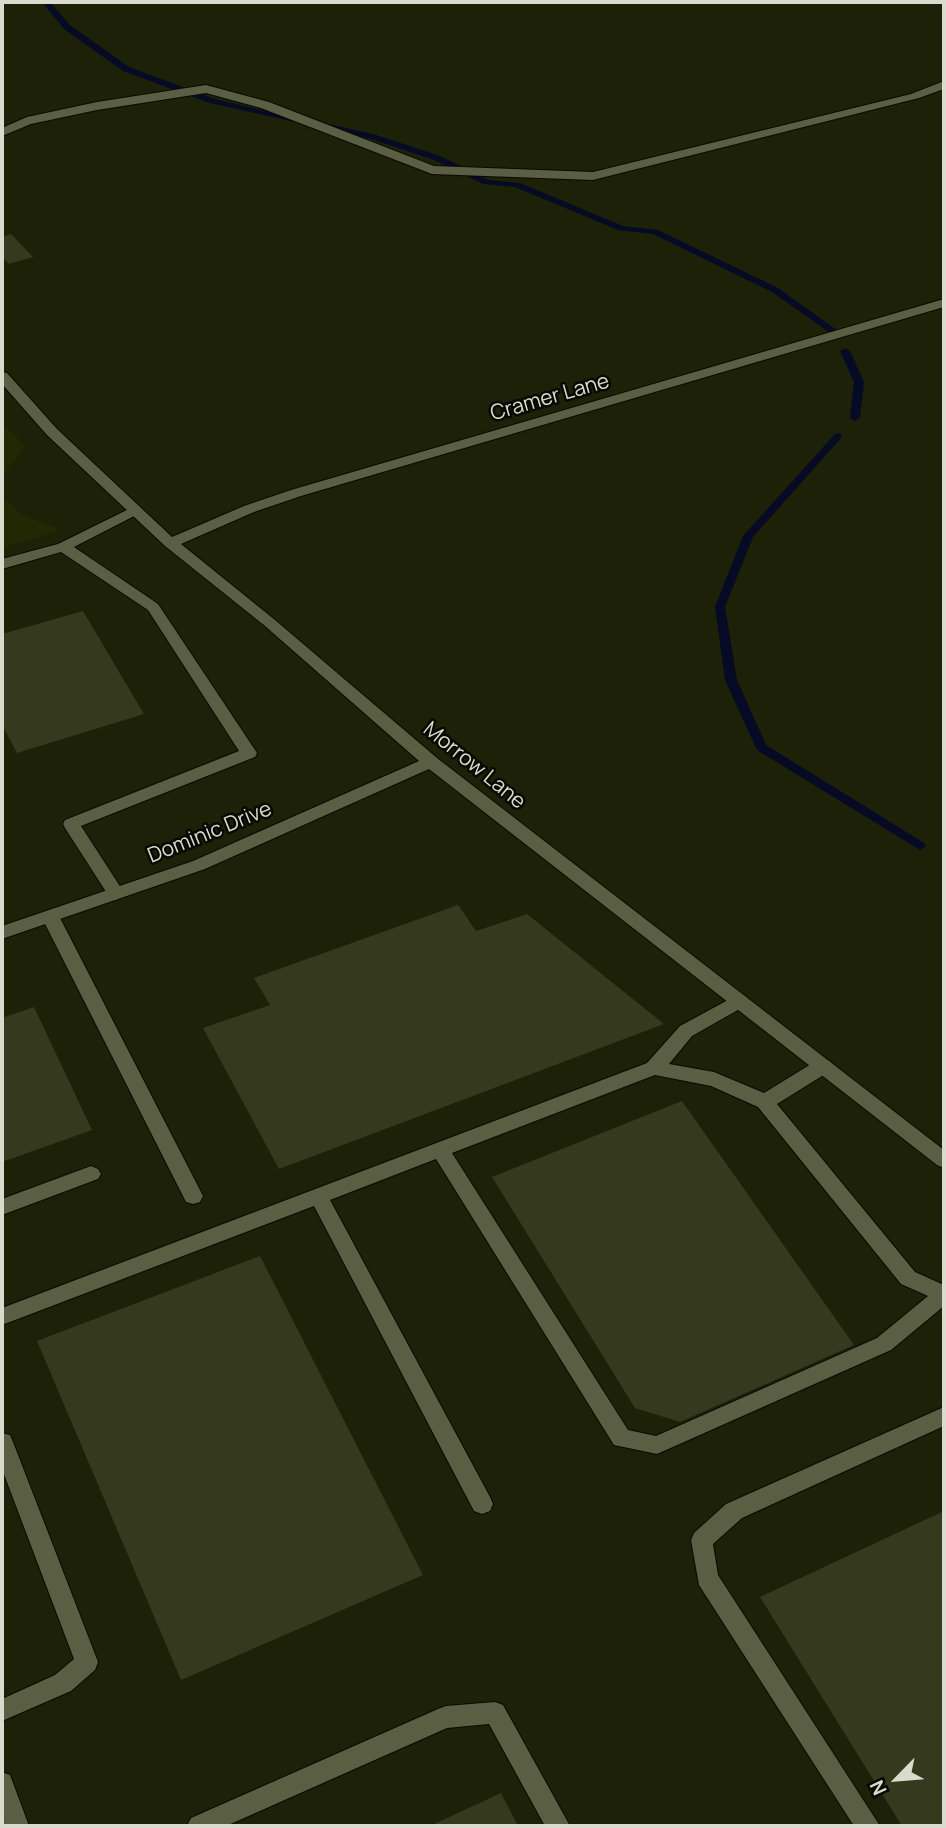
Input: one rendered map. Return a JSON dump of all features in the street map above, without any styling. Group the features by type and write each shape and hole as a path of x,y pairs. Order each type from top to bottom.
{"street":[{"path":"2,132 27,121 97,106 206,89 265,106 432,170 593,176 915,96 944,85"},
{"name":"Cramer Lane","path":"170,543 249,509 296,493 944,303"},
{"name":"Morrow Lane","path":"2,376 52,432 170,543 270,624 431,762 944,1160"},
{"path":"2,564 63,547 135,509"},
{"path":"63,547 153,607 249,753 71,824 116,894"},
{"name":"Dominic Drive","path":"2,933 199,865 431,762"},
{"path":"50,916 193,1196"},
{"path":"2,1317 654,1068 686,1031 739,1001"},
{"path":"765,1102 823,1066"},
{"path":"440,1150 621,1438 657,1445 884,1345 944,1295 908,1278 765,1102 714,1079 654,1068"},
{"path":"2,1207 92,1174"},
{"path":"318,1196 482,1504"},
{"path":"867,1826 707,1578 702,1540 734,1511 944,1416"},
{"path":"2,1442 87,1662 63,1683 2,1710"},
{"path":"199,1826 446,1717 495,1713 558,1826"},
{"path":"2,1783 17,1826"}],"shaded area":[{"path":"2,422 25,447 2,476"},
{"path":"2,495 21,514 61,530 2,548"}],"building":[{"path":"11,234 33,257 9,264 2,257 2,237"},
{"path":"83,611 144,714 17,753 2,725 2,634"},
{"path":"458,905 476,931 527,914 664,1024 279,1169 203,1028 270,1005 254,978"},
{"path":"34,1007 92,1130 2,1162 2,1018"},
{"path":"682,1101 854,1345 680,1422 635,1408 492,1177"},
{"path":"260,1256 423,1575 181,1680 37,1341"},
{"path":"944,1511 944,1826 902,1826 760,1597"},
{"path":"501,1793 518,1826 430,1826"}],"waterway":[{"path":"46,2 67,27 126,69 213,101 299,120"},
{"path":"324,126 370,136 437,158 486,182 517,185 621,228 655,232 775,290 836,333"},
{"path":"845,351 859,382 855,418"},
{"path":"838,436 748,536 720,607 731,680 761,747 920,846"}]}
